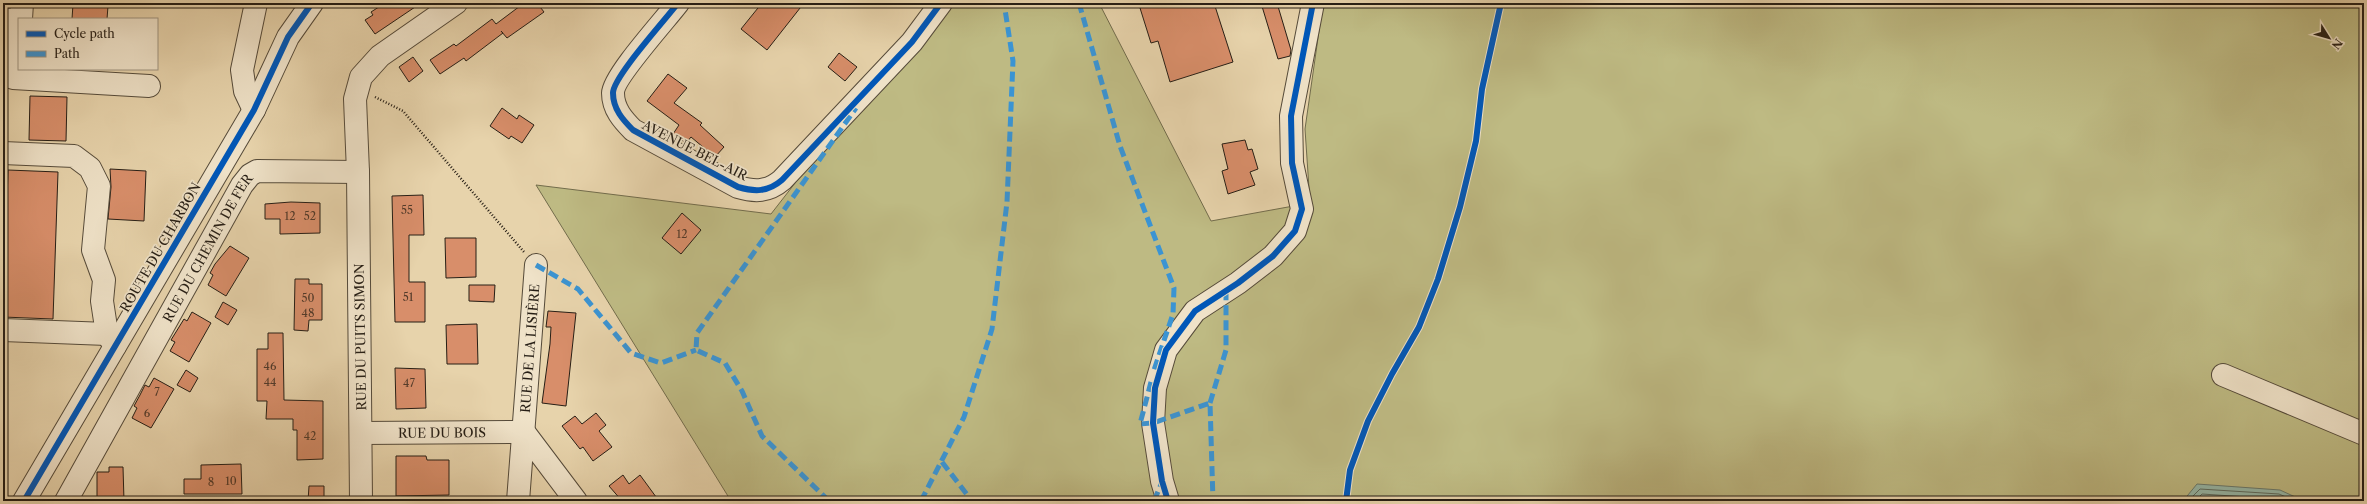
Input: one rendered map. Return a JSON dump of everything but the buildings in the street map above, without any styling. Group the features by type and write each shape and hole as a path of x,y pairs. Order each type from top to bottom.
{"street":[{"path":"254,110 245,91 242,70 256,3"},
{"name":"ROUTE DU CHARBON","path":"24,501 111,340 254,110 288,37 312,3"},
{"path":"358,172 355,99 361,77 380,56 456,3"},
{"name":"AVENUE BEL-AIR","path":"678,3 620,76 613,92 614,103 620,117 633,130 738,187 750,190 773,187 782,180 912,42 941,3"},
{"path":"1168,501 1162,480 1153,422 1155,388 1166,350 1195,311 1238,283 1273,256 1296,231 1302,208 1292,163 1291,116 1312,3"},
{"path":"12,14 13,78 149,86"},
{"path":"3,153 74,156 90,168 99,186 93,250 104,280 102,301 111,340 3,330"},
{"name":"RUE DU CHEMIN DE FER","path":"66,501 242,185 250,175 257,171 273,170 358,172"},
{"name":"RUE DU PUITS SIMON","path":"358,172 361,501"},
{"name":"RUE DE LA LISIÈRE","path":"518,501 536,265"},
{"path":"2223,375 2364,434"},
{"name":"RUE DE LA LISIÈRE","path":"524,432 576,501"},
{"name":"RUE DU BOIS","path":"361,433 524,432"}],"path":[{"path":"361,77 376,98 403,111 536,265"}],"shaded area":[{"path":"935,3 1099,3 1211,221 1310,203 1305,129 1323,3 2364,3 2364,501 731,501 536,185 771,214"}],"water":[{"path":"2197,484 2280,490 2304,501 2183,501"}],"marked path":[{"path":"921,501 964,417 992,329 1007,202 1013,61 1004,3"},
{"path":"1079,3 1120,146 1174,288 1173,314 1154,370"},
{"path":"829,501 762,436 742,391 725,363 696,350 697,333 856,108"},
{"path":"536,265 578,289 631,353 661,363 696,350"},
{"path":"1210,403 1226,350 1226,290"},
{"path":"1151,382 1140,424 1153,423 1210,403 1213,501"},
{"path":"942,462 972,501"},
{"path":"1154,501 1162,482"}],"cycle path":[{"path":"24,501 254,110 288,37 312,3"},
{"path":"678,3 621,74 615,85 613,99 622,118 633,130 738,187 750,190 766,189 782,180 912,42 941,3"},
{"path":"1168,501 1162,481 1153,423 1155,388 1166,350 1195,311 1238,283 1273,256 1295,231 1302,209 1292,163 1291,116 1313,3"},
{"path":"1346,501 1350,470 1368,421 1392,374 1419,327 1438,279 1460,207 1476,141 1482,89 1501,3"}]}
